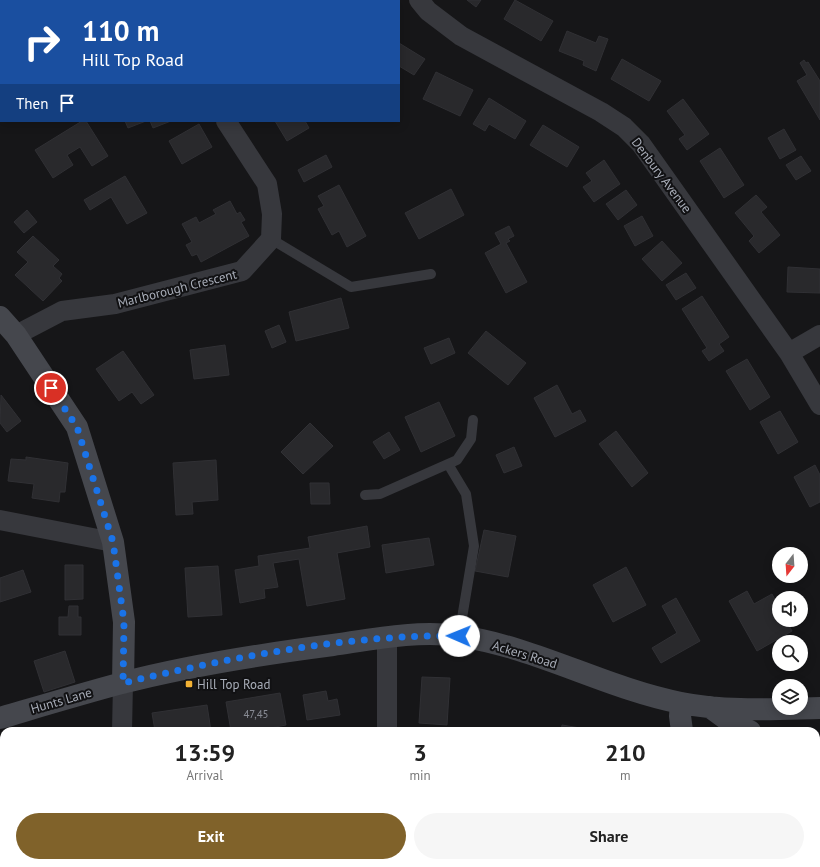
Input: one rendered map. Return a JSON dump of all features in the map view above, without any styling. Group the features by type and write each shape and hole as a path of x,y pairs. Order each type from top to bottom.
{"street":[{"name":"Denbury Avenue","path":"418,0 428,11 461,36 601,112 624,127 641,144 789,353 820,406"},
{"path":"227,122 267,184 272,214 271,239"},
{"name":"Marlborough Crescent","path":"16,335 62,311 115,304 242,271 271,239"},
{"path":"0,317 16,335 77,427 113,542 124,622 122,727"},
{"path":"789,353 820,335"},
{"path":"0,520 113,542"},
{"name":"Ackers Road","path":"123,683 182,669 292,650 387,637 422,635 459,636 514,648 656,697 682,703 710,707 756,710 820,708"},
{"path":"387,637 387,727"},
{"name":"Hunts Lane","path":"0,718 123,683"},
{"path":"681,727 680,716 682,703"},
{"name":"Ackers Road","path":"710,707 739,727"}],"lane":[{"path":"271,239 351,287 430,274"},
{"path":"365,495 380,494 456,460 467,446 473,430 474,420"},
{"path":"448,464 466,494 474,546 459,636"}],"building":[{"path":"467,0 481,0 476,7"},
{"path":"515,0 553,21 541,41 504,19"},
{"path":"567,31 596,43 599,36 608,39 596,71 583,65 584,61 559,51"},
{"path":"400,44 425,59 414,75 400,67"},
{"path":"622,59 661,81 649,101 611,79"},
{"path":"804,60 806,63 808,62 820,81 820,120 797,81 807,75 800,63"},
{"path":"436,72 473,90 460,116 423,99"},
{"path":"489,98 526,121 515,139 489,124 485,131 473,124"},
{"path":"683,99 709,134 687,150 679,139 685,135 667,111"},
{"path":"80,122 87,122 108,156 92,166 80,147 67,155 73,165 53,178 35,150"},
{"path":"125,122 143,122 128,128"},
{"path":"150,122 168,122 153,128"},
{"path":"276,122 306,122 309,128 287,141"},
{"path":"199,124 212,147 182,164 169,141"},
{"path":"543,125 579,147 567,167 530,145"},
{"path":"784,129 796,150 780,159 768,138"},
{"path":"720,148 744,185 724,198 700,161"},
{"path":"326,155 332,167 304,182 298,170"},
{"path":"801,156 811,171 796,180 786,165"},
{"path":"604,160 620,184 594,202 583,187 592,181 586,173"},
{"path":"125,176 147,213 127,224 111,197 90,210 84,200"},
{"path":"339,185 366,236 347,247 339,231 332,235 318,209 324,206 318,196"},
{"path":"451,189 464,215 419,239 405,213"},
{"path":"626,190 637,205 618,220 606,204"},
{"path":"756,195 767,207 761,212 780,235 759,253 749,241 754,236 735,213"},
{"path":"230,201 237,214 240,212 245,220 241,222 249,236 201,262 197,254 192,256 186,245 192,242 182,224 196,217 199,223 216,214 213,210"},
{"path":"27,210 37,222 24,233 14,222"},
{"path":"642,216 653,236 635,246 624,226"},
{"path":"509,226 514,236 508,239 510,241 506,243 527,282 506,293 485,253 501,244 495,233"},
{"path":"33,236 59,260 53,266 62,274 59,278 62,281 43,301 15,275 28,262 17,252"},
{"path":"662,241 682,263 662,281 642,259"},
{"path":"788,267 820,269 820,293 787,292"},
{"path":"686,273 696,288 676,300 666,285"},
{"path":"702,296 729,337 719,344 724,351 709,361 702,351 707,348 682,309"},
{"path":"341,298 349,328 296,341 289,312"},
{"path":"279,325 286,342 272,348 265,331"},
{"path":"486,331 526,363 508,385 468,353"},
{"path":"449,338 455,353 431,364 424,348"},
{"path":"225,345 229,375 194,379 190,350"},
{"path":"123,351 154,395 141,404 132,392 119,401 96,369"},
{"path":"747,359 770,397 750,410 726,371"},
{"path":"557,385 572,414 580,410 586,421 555,437 534,398"},
{"path":"1,395 21,421 7,432 0,423"},
{"path":"439,402 455,436 421,452 405,417"},
{"path":"780,411 798,442 778,454 760,422"},
{"path":"310,423 333,446 303,474 281,452"},
{"path":"616,431 648,473 632,487 599,444"},
{"path":"389,432 400,450 384,459 373,442"},
{"path":"514,447 522,466 504,473 496,455"},
{"path":"26,457 68,463 65,492 60,492 59,502 32,498 34,484 8,481 11,459 26,460"},
{"path":"216,460 218,500 192,502 193,514 176,515 173,463"},
{"path":"815,465 820,475 820,502 810,507 794,477"},
{"path":"310,483 329,483 330,504 311,504"},
{"path":"367,526 370,547 337,553 345,599 307,606 299,559 273,563 278,587 264,589 265,598 240,603 235,570 259,566 258,556 310,548 308,537"},
{"path":"484,530 516,536 508,577 475,571"},
{"path":"429,538 434,565 386,573 382,545"},
{"path":"65,565 83,565 83,599 65,600"},
{"path":"218,566 222,615 188,617 185,568"},
{"path":"626,567 646,605 613,622 593,585"},
{"path":"23,570 31,592 0,602 0,578"},
{"path":"747,591 754,604 772,594 772,627 790,627 792,631 785,635 772,635 772,642 757,651 729,601"},
{"path":"676,598 700,641 661,663 652,648 677,633 662,606"},
{"path":"69,606 78,606 78,617 81,617 81,635 59,635 59,617 68,617"},
{"path":"65,651 75,682 44,692 34,661"},
{"path":"422,677 450,678 447,725 419,723"},
{"path":"326,691 328,701 337,699 340,715 307,720 303,695"},
{"path":"280,693 286,725 275,727 230,727 226,702"},
{"path":"207,705 210,727 154,727 152,713"},
{"path":"562,725 574,727 562,727"}],"place":[{"name":"Hill Top Road","path":"189,684"}],"route":[{"path":"51,388 77,427 113,542 124,622 123,683 182,669 292,650 387,637 422,635 459,636"}]}
